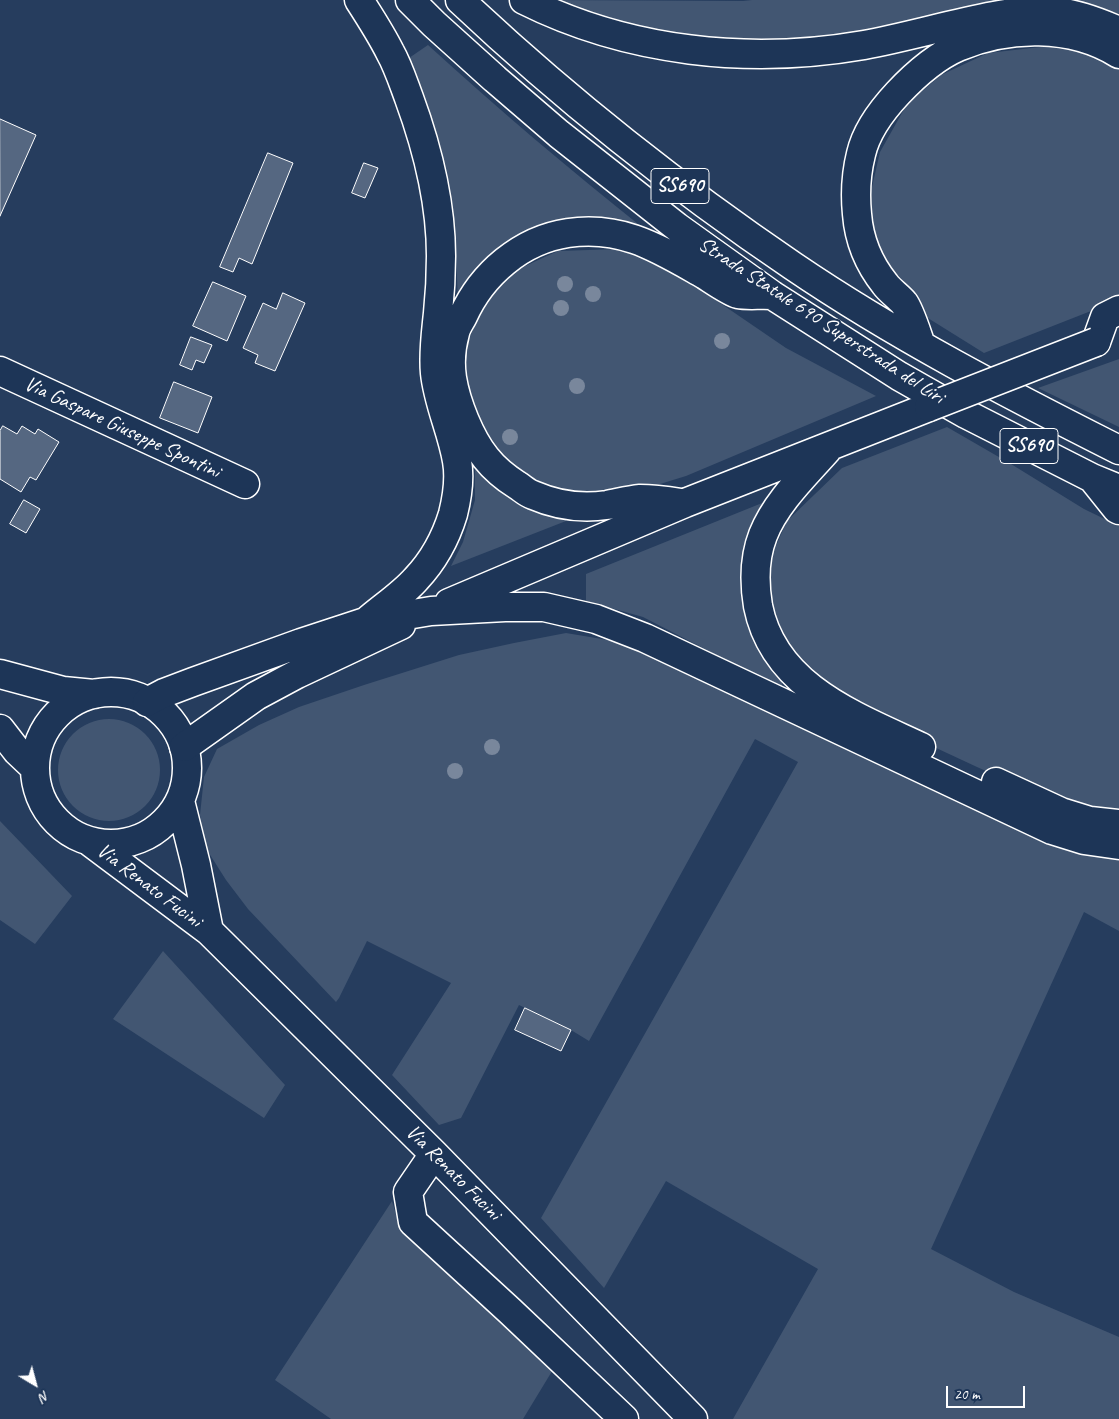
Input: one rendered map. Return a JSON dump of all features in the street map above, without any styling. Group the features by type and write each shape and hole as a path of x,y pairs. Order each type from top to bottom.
{"main road":[{"path":"359,0 391,53 401,76 418,123 431,173 441,254 441,285 434,353 436,384 458,463 453,513 438,549 427,567 415,580 365,622"},
{"name":"Strada Statale 690 Superstrada del Liri","path":"410,0 495,79 559,134 677,227 772,294 899,376 966,414 1092,478"},
{"name":"Strada Statale 690 Superstrada del Liri","path":"460,0 604,127 667,176 794,267 921,345 1119,450"},
{"path":"524,0 580,25 636,40 680,49 737,54 790,53 864,45 977,19 1019,12 1047,11 1076,15 1119,31"},
{"path":"921,345 905,304 886,285 872,266 862,242 857,216 856,184 861,152 872,128 886,106 909,81 929,64 957,48 983,38 1016,32 1046,31 1071,34 1119,54"},
{"path":"685,503 640,499 580,507 559,504 531,494 507,479 486,458 475,441 467,426 456,396 451,361 455,332 467,307 479,288 492,273 522,249 538,240 566,233 589,231 628,236 650,244 737,294 772,294"},
{"path":"184,748 256,696 297,674 430,611 685,503 1107,338 1105,317 1119,310"},
{"name":"Via Gaspare Giuseppe Spontini","path":"0,371 245,484"},
{"path":"831,445 776,511 763,534 756,564 755,589 760,617 783,662 811,689 846,712 1061,812 1090,820 1119,824"},
{"path":"1092,478 1119,510"},
{"name":"SS690","path":"1092,478 1119,489"},
{"path":"147,702 186,685 365,622 430,611 544,607 596,619 645,638 1052,830 1084,840 1119,845"},
{"path":"0,674 63,691 131,695 147,702 164,714 170,721 176,729 184,748 187,765 186,784 180,801 168,819 152,833 132,842 110,844 89,841 67,831 50,814 39,792 35,768 40,743 52,720 71,704 96,694"},
{"path":"0,729 17,751 35,768"},
{"name":"Via Renato Fucini","path":"180,801 196,865 209,931"},
{"name":"Via Renato Fucini","path":"89,841 209,931 434,1154 693,1419"},
{"path":"434,1154 408,1192 414,1222 624,1419"}],"shaded area":[{"path":"544,0 1119,0 1119,22 817,41 680,41"},
{"path":"428,45 588,184 643,228 550,227 458,299 454,220 448,176 434,124 409,58"},
{"path":"1058,45 1110,58 1119,64 1119,300 984,353 915,310 875,256 867,209 880,152 907,104 941,75 988,53"},
{"path":"619,249 682,277 786,348 876,396 686,476 621,496 541,489 508,467 478,429 467,391 466,348 480,311 512,272 558,251"},
{"path":"1119,359 1119,427 1038,388"},
{"path":"947,427 1084,509 1119,526 1119,819 1076,811 876,720 801,665 777,625 771,601 769,576 775,548 787,521 842,468"},
{"path":"475,470 484,471 535,508 566,519 566,521 451,566 463,542 475,500"},
{"path":"772,499 762,643 782,681 782,686 732,663 643,617 586,601 586,574"},
{"path":"566,633 620,642 673,660 1038,840 1079,852 1119,857 1119,931 1084,912 931,1249 1014,1292 1119,1337 1119,1419 733,1419 818,1269 666,1181 604,1288 541,1218 798,762 755,739 589,1041 571,1030 519,1005 461,1118 439,1125 392,1075 451,983 367,941 336,1002 248,909 226,880 207,850 200,815 204,777 217,749 259,725 299,707 364,685 459,655"},
{"path":"109,719 128,723 145,734 156,751 160,770 156,789 145,806 128,817 109,821 90,817 73,806 62,789 58,770 62,751 73,734 90,723"},
{"path":"0,821 72,896 35,944 0,920"},
{"path":"163,951 285,1085 264,1118 113,1019"},
{"path":"392,1201 399,1225 557,1363 523,1419 331,1419 275,1380"}],"building":[{"path":"0,119 36,135 0,216"},
{"path":"268,153 293,163 252,264 239,258 233,272 220,267"},
{"path":"364,163 378,168 365,198 352,193"},
{"path":"213,282 246,296 227,341 193,326"},
{"path":"283,293 305,303 275,371 255,363 258,355 243,348 263,303 276,309"},
{"path":"191,337 212,345 204,363 196,360 192,370 180,365"},
{"path":"174,382 212,397 198,433 160,418"},
{"path":"3,426 17,434 22,426 35,434 38,429 59,442 36,480 30,477 21,492 0,479 0,431"},
{"path":"24,500 40,509 26,533 10,524"},
{"path":"525,1008 571,1030 561,1051 515,1030"}]}
